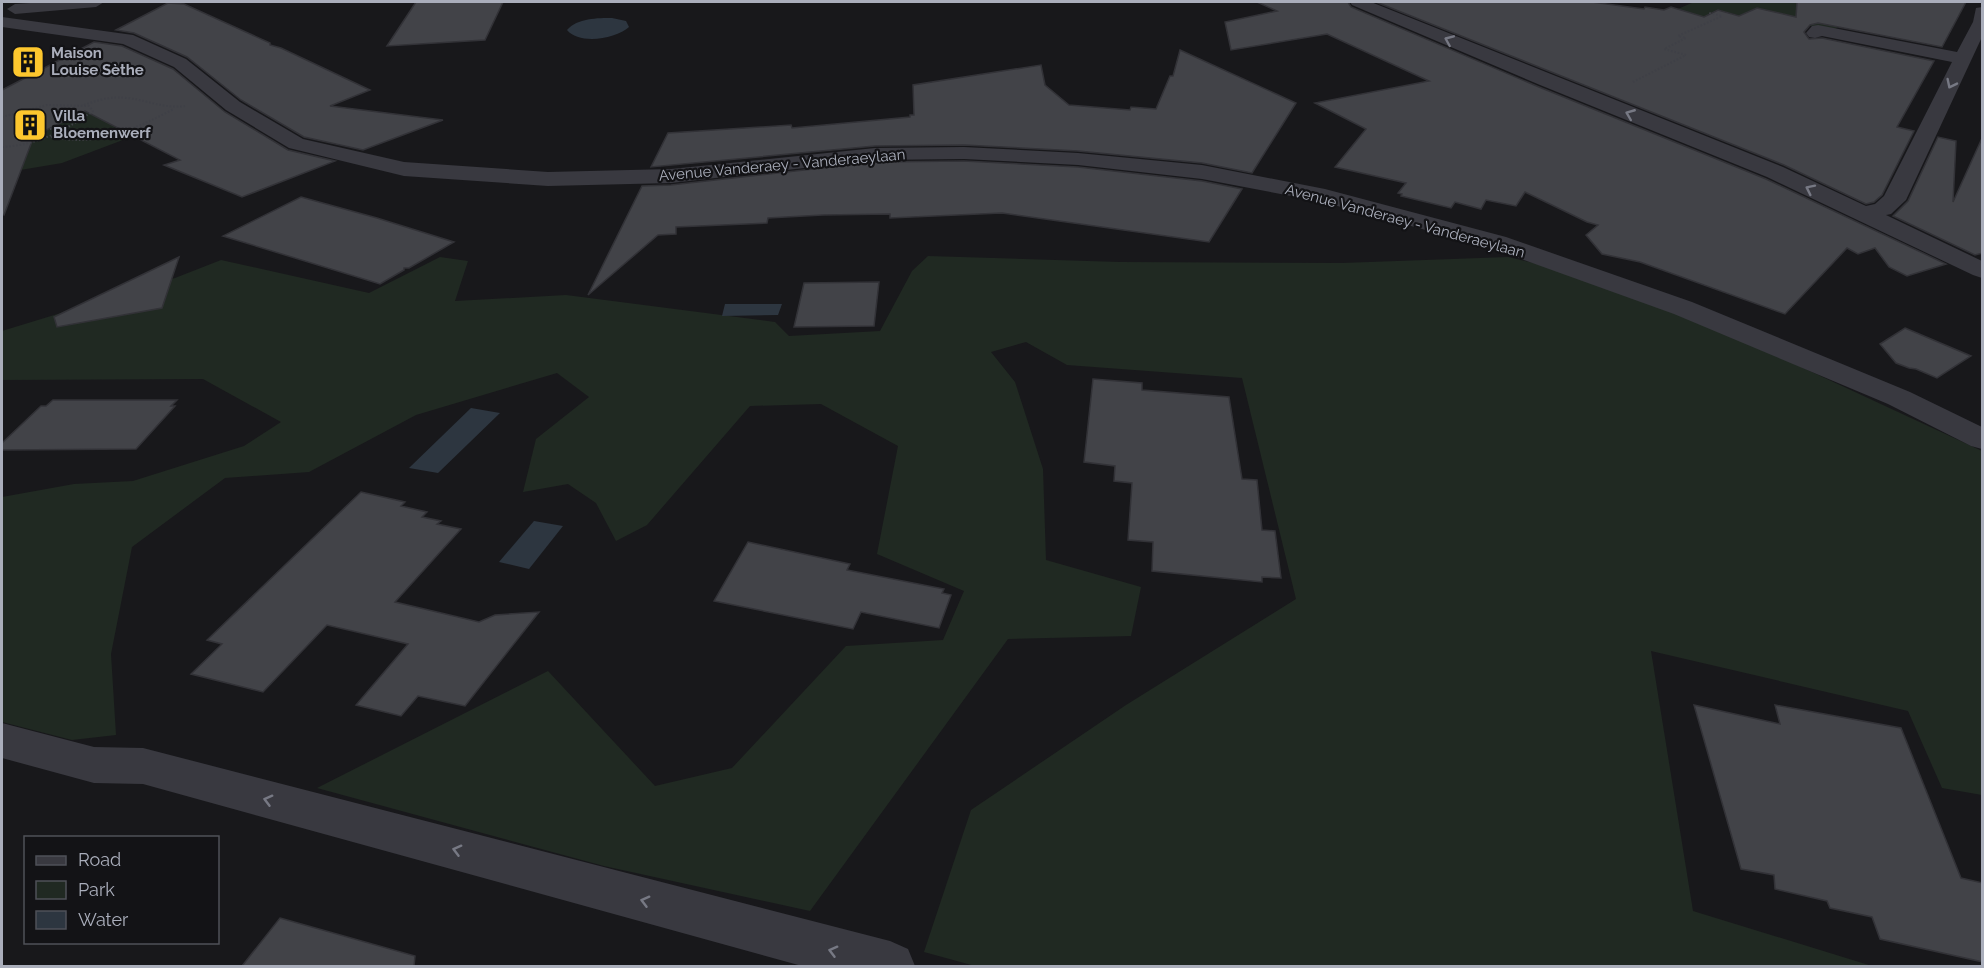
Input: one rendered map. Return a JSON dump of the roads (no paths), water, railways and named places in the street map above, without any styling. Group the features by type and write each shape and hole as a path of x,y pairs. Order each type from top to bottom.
{"street":[{"path":"2,10 96,2"},
{"path":"1358,2 1536,77 1775,172 1983,270"},
{"path":"1863,214 1883,209 1894,200 1982,22 1983,12"},
{"name":"Avenue Vanderaey - Vanderaeylaan","path":"2,22 128,39 180,63 232,106 296,144 404,169 548,179 671,176 875,154 964,153 1078,159 1202,172 1325,196 1497,242 1683,308 1899,398 1983,439"},
{"path":"1815,33 1818,30 1963,59"},
{"path":"2,741 94,765 142,766 890,966"}],"water":[{"path":"612,18 626,21 629,27 616,35 598,39 580,38 567,30 582,21"},
{"path":"725,304 782,304 778,315 722,316"},
{"path":"471,408 500,413 438,473 409,468"},
{"path":"534,521 563,526 529,569 499,562"}],"place":[{"name":"Maison Louise Sèthe","path":"28,62"},
{"name":"Villa Bloemenwerf","path":"30,125"}]}
